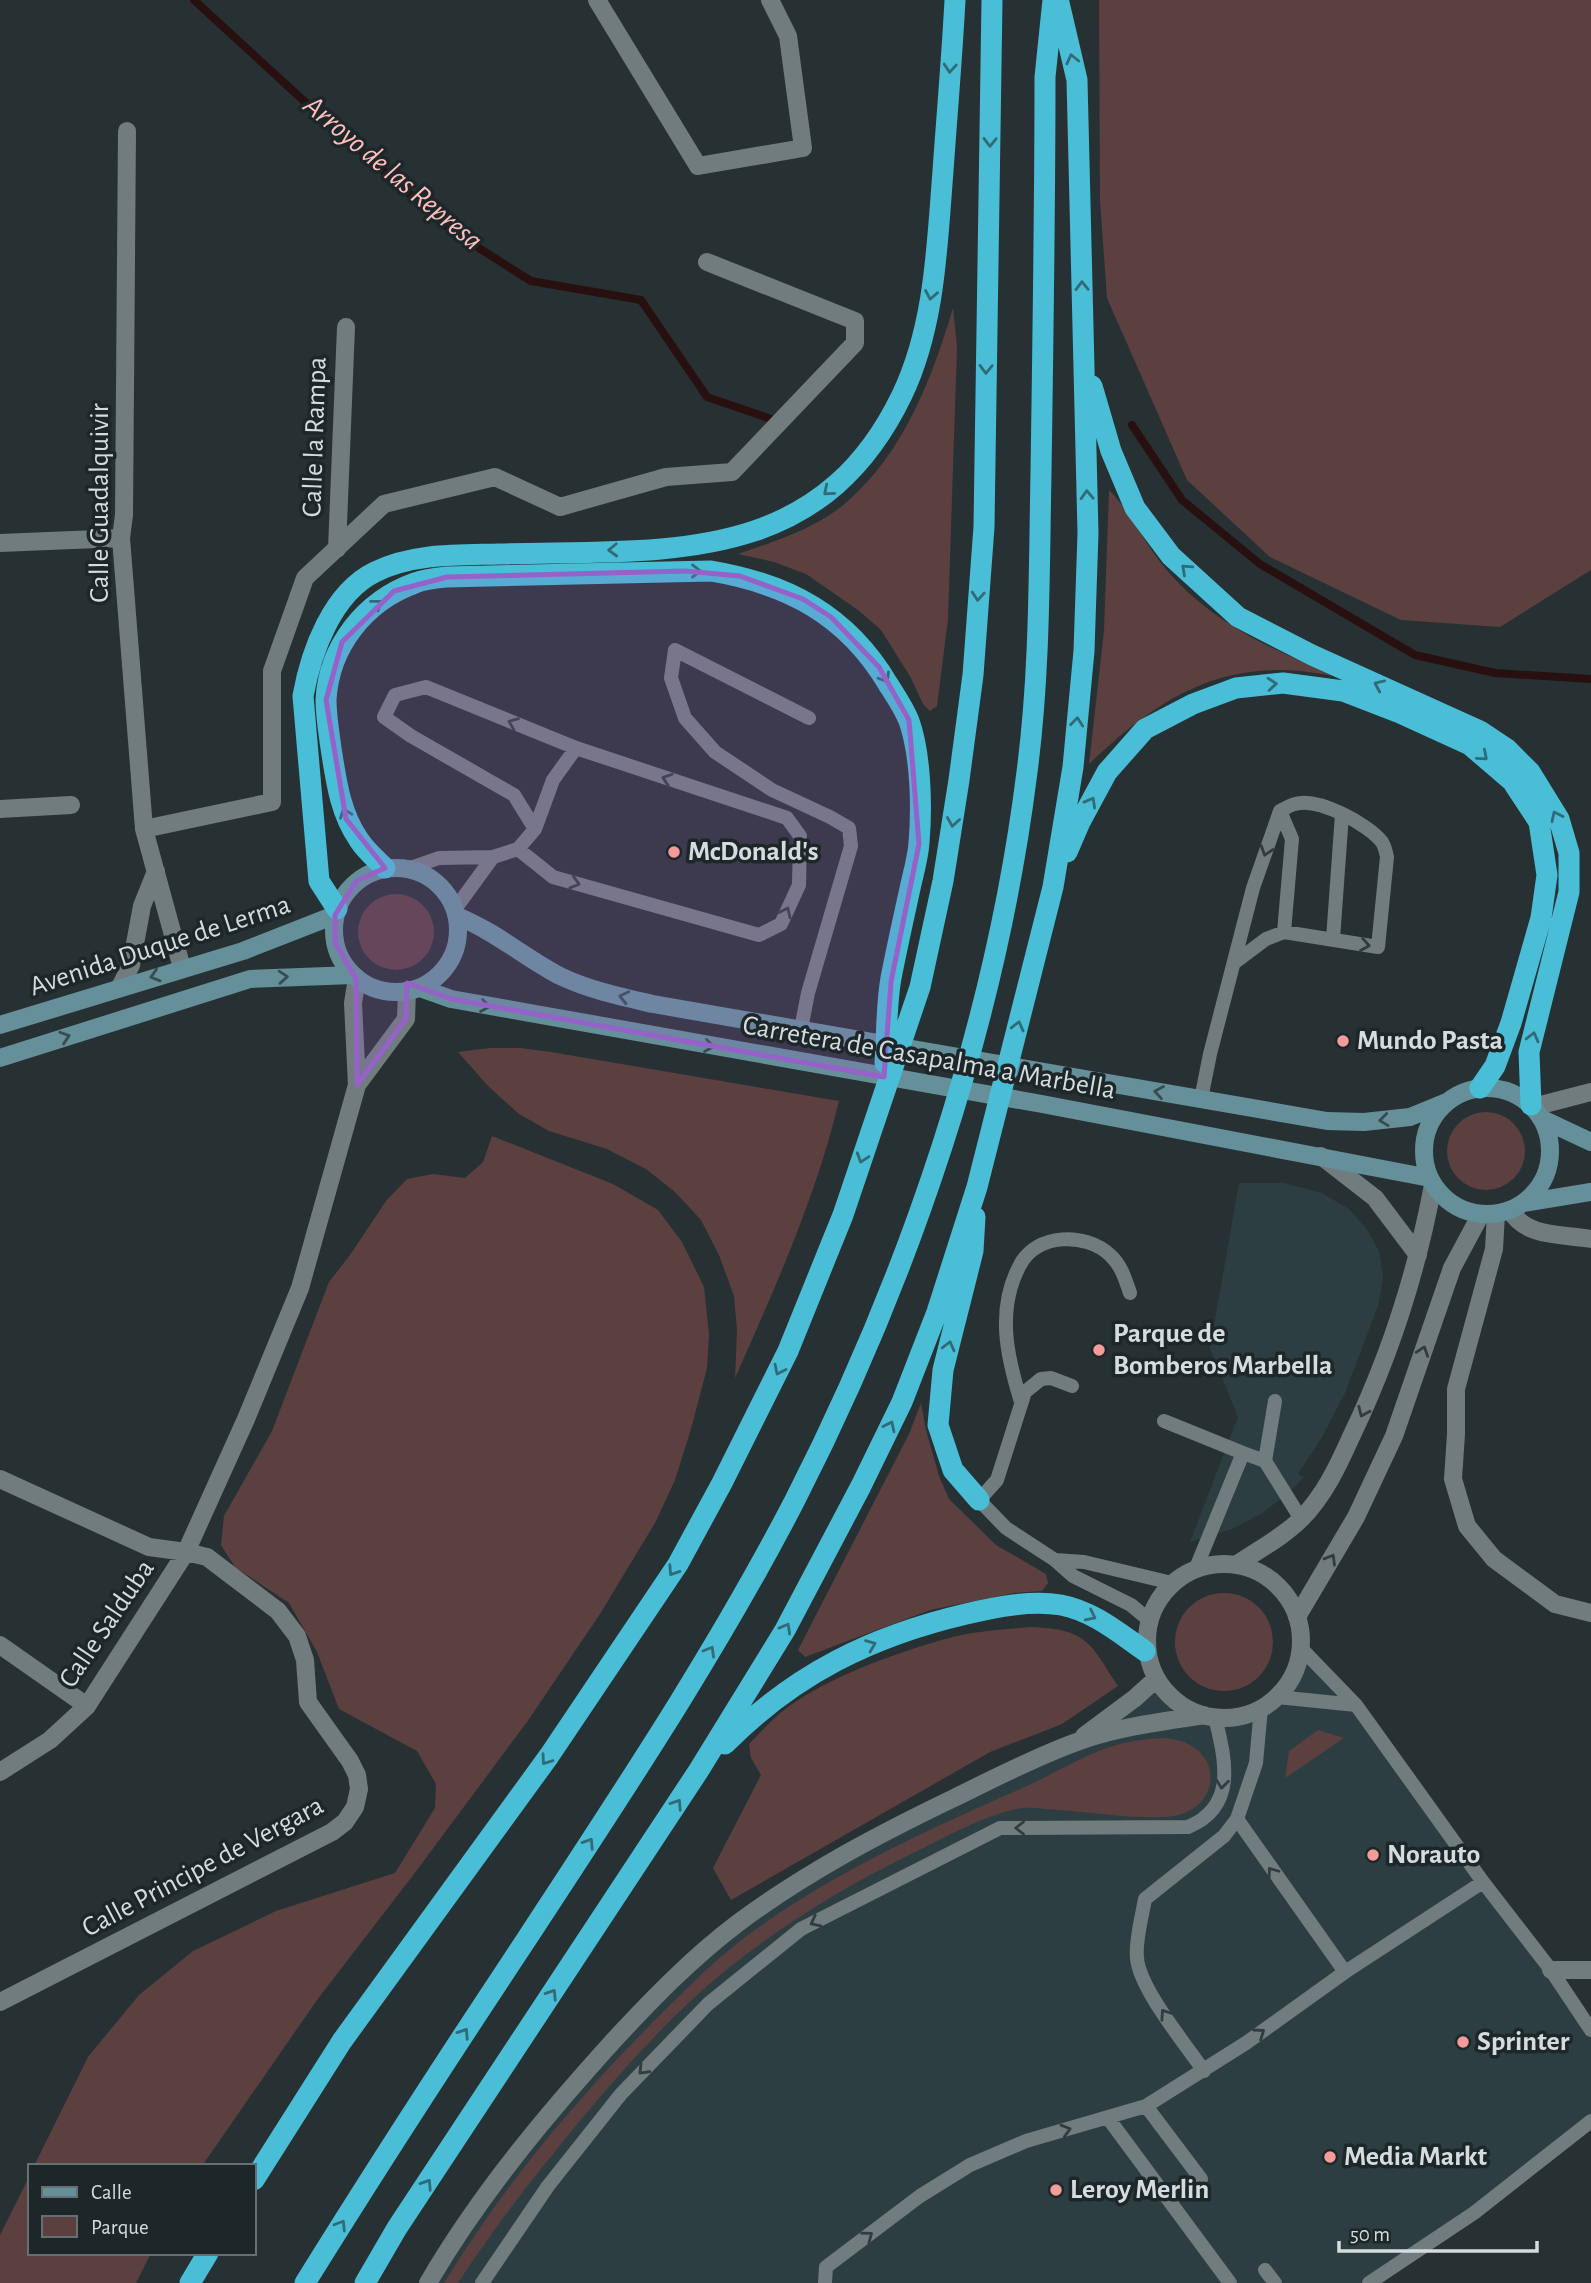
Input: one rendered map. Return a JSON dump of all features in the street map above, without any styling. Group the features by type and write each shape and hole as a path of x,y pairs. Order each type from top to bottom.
{"highway":[{"path":"336,912 319,881 303,696 309,666 320,636 335,610 354,588 374,572 426,557 669,549 735,538 774,525 820,498 851,471 882,428 902,395 916,359 931,294 955,0"},
{"path":"256,2177 342,2041 549,1756 678,1564 722,1483 788,1350 843,1215 920,987 943,881 973,675 984,527 992,0"},
{"path":"365,2283 418,2196 699,1770 785,1630 902,1402 937,1312 977,1187 1053,887 1073,767 1084,651 1088,533 1077,80 1056,0"},
{"path":"305,2283 400,2130 663,1730 741,1597 794,1501 839,1408 881,1316 920,1214 985,995 1009,885 1027,773 1038,661 1045,77 1056,0"},
{"path":"1083,354 1111,451 1135,508 1171,556 1238,617 1312,655 1480,731 1507,749 1530,772 1559,819 1569,853 1569,892 1529,1052 1535,1110"},
{"path":"385,868 360,843 346,819 334,770 326,701 331,670 342,642 358,621 394,591 418,581 447,577 711,571 773,586 803,599 831,617 849,633 879,667 909,720 916,752 919,844 891,982 883,1093"},
{"path":"1053,887 1080,822 1107,772 1145,729 1192,704 1236,688 1283,683 1343,691 1470,745 1512,782 1539,822 1547,875 1541,918 1511,1023 1495,1066 1480,1088"},
{"path":"977,1187 973,1251 943,1370 939,1425 953,1470 979,1500"},
{"path":"699,1770 752,1717 807,1676 864,1647 931,1622 1004,1606 1060,1605 1083,1611 1104,1622 1145,1651"},
{"path":"190,2283 207,2255"}],"main road":[{"path":"385,868 410,868 429,876 442,886 456,913 458,939 452,959 438,976 413,990 384,991 369,986 355,977 342,961 335,943 336,912 342,898 356,881 385,868"},
{"name":"Avenida Duque de Lerma","path":"0,1025 243,951 336,912"},
{"name":"Carretera de Casapalma a Marbella","path":"456,913 484,927 559,975 583,985 653,1004 1327,1121 1364,1122 1409,1117 1448,1101"},
{"name":"Avenida Duque de Lerma","path":"0,1058 250,979 355,977"},
{"name":"Carretera de Casapalma a Marbella","path":"413,990 1321,1156 1432,1181"},
{"path":"1591,1142 1535,1110 1507,1090 1480,1088 1463,1092 1438,1110 1426,1136 1423,1150 1432,1181 1454,1205 1502,1210 1591,1192"},
{"path":"1502,1210 1535,1193 1549,1165 1548,1134 1535,1110"}],"street":[{"path":"597,0 698,166 803,148 788,36 771,0"},
{"name":"Calle Guadalquivir","path":"127,131 124,515 121,538 144,828 182,968"},
{"path":"144,828 272,802 272,671 305,578 384,504 495,477 560,508 666,477 732,472 855,343 855,321 707,262"},
{"name":"Calle la Rampa","path":"337,549 346,327"},
{"path":"0,544 121,538"},
{"path":"0,809 71,805"},
{"path":"120,987 131,965 142,905 156,871"},
{"path":"355,977 353,1003 357,1085"},
{"path":"357,1085 406,1019 413,990"},
{"name":"Calle Salduba","path":"0,1772 50,1740 87,1706 186,1552 246,1419 300,1288 357,1085"},
{"path":"1535,1110 1591,1092"},
{"path":"1321,1156 1375,1198 1418,1255"},
{"path":"1236,1565 1288,1531 1301,1519 1337,1467 1365,1408 1402,1308 1418,1255 1432,1181"},
{"path":"1502,1210 1517,1222 1537,1232 1591,1239"},
{"path":"1502,1210 1456,1389 1452,1479 1467,1526 1494,1559 1555,1604 1591,1613"},
{"path":"1297,1618 1356,1517 1394,1436 1452,1268 1502,1210"},
{"name":"Calle Principe de Vergara","path":"0,1479 149,1547 207,1557 263,1599 278,1612 297,1636 305,1660 308,1702 350,1761 357,1775 359,1789 355,1807 345,1822 332,1832 0,2002"},
{"path":"428,2283 482,2201 556,2104 647,2005 736,1925 780,1893 921,1814 1076,1742 1151,1724 1209,1716 1243,1716 1277,1697 1289,1682 1297,1665 1300,1626 1293,1606 1280,1588 1263,1574 1236,1565 1219,1563 1196,1568 1172,1583 1158,1600 1149,1620 1145,1651 1156,1679 1173,1700 1188,1709 1209,1716"},
{"path":"0,1645 87,1706"},
{"path":"1076,1742 1156,1679"},
{"path":"1551,1970 1591,1970"}],"lane":[{"path":"801,1029 808,993 851,846 849,828 772,790 715,752 685,718 671,678 675,650 809,718"},
{"path":"518,849 553,877 759,935 780,924 799,885 800,836 787,818 576,748 426,687 395,695 384,718 514,795 535,829"},
{"path":"410,868 439,858 492,857 518,849 535,829 553,780 576,748"},
{"path":"1201,1099 1210,1054 1234,963 1254,888 1280,811 1296,803 1316,805 1361,823 1376,835 1384,845 1387,858 1378,947 1284,932 1266,939 1234,963"},
{"path":"1280,811 1292,839 1284,932"},
{"path":"1333,939 1342,814"},
{"path":"456,913 492,857"},
{"path":"1021,1402 1005,1337 1006,1309 1020,1265 1027,1255 1036,1247 1063,1239 1080,1239 1096,1245 1110,1255 1123,1272 1130,1293"},
{"path":"1072,1386 1051,1378 1041,1380 1025,1392 997,1480 979,1500 1006,1528 1055,1560 1073,1576 1131,1605 1149,1620"},
{"path":"1265,1461 1275,1401"},
{"path":"1164,1421 1265,1461 1301,1519"},
{"path":"1196,1568 1243,1453"},
{"path":"1055,1560 1084,1562 1172,1583"},
{"path":"1300,1647 1356,1705 1483,1882 1551,1970 1591,2030"},
{"path":"1277,1697 1356,1705"},
{"path":"1204,2071 1144,1981 1136,1959 1144,1899 1224,1836 1237,1819 1256,1763 1261,1708"},
{"path":"482,2283 548,2186 621,2094 708,2004 801,1929 1000,1828 1188,1827 1202,1821 1220,1799 1223,1783 1224,1756 1209,1716"},
{"path":"1237,1819 1345,1972"},
{"path":"825,2283 825,2267 920,2196 970,2165 1026,2141 1146,2106 1204,2071 1345,1972 1483,1882"},
{"path":"1146,2106 1201,2179"},
{"path":"1108,2118 1230,2283"},
{"path":"1369,2283 1474,2213 1591,2121"},
{"path":"1265,2270 1275,2283"}],"highlighted area":[{"path":"685,571 740,576 803,599 831,617 879,667 909,720 919,844 891,982 884,1077 451,999 407,983 406,1019 357,1085 356,979 335,943 335,915 356,881 385,868 346,819 326,700 342,642 394,591 447,577"}],"shaded area":[{"path":"1239,1183 1284,1183 1322,1193 1349,1209 1368,1231 1379,1251 1383,1278 1378,1306 1345,1393 1322,1437 1298,1474 1304,1477 1262,1513 1232,1529 1190,1542 1238,1417 1210,1348"},
{"path":"1300,1647 1356,1705 1591,2030 1591,2121 1369,2283 428,2283 613,2042 780,1893 1075,1742 1156,1679 1173,1700 1204,1715 1223,1718 1243,1715 1261,1708 1277,1697 1289,1682 1297,1665"}],"green space":[{"path":"1099,0 1591,0 1591,570 1500,627 1401,620 1270,557 1187,480 1107,298 1100,200"},
{"path":"953,308 957,346 948,619 937,706 930,711 923,704 911,678 881,630 858,610 806,574 774,562 738,554 796,533 824,518 849,500 869,480 886,459 914,412 936,360"},
{"path":"1109,490 1165,568 1203,605 1268,646 1341,677 1289,670 1253,672 1200,685 1153,711 1089,764 1104,631"},
{"path":"396,894 411,897 423,905 431,917 434,932 431,947 423,959 411,967 396,970 381,967 369,959 361,947 358,932 361,917 369,905 381,897"},
{"path":"490,1048 551,1052 839,1101 807,1207 735,1378 737,1330 734,1296 719,1255 701,1220 675,1192 646,1169 607,1149 549,1131 519,1114 489,1087 458,1052"},
{"path":"1486,1112 1501,1115 1514,1123 1522,1136 1525,1151 1522,1166 1514,1179 1501,1187 1486,1190 1471,1187 1458,1179 1450,1166 1447,1151 1450,1136 1458,1123 1471,1115"},
{"path":"492,1136 613,1184 658,1210 682,1242 704,1287 709,1334 707,1368 675,1480 655,1523 600,1614 527,1722 317,2000 203,2164 35,2164 88,2057 139,1995 193,1951 276,1911 395,1873 435,1808 436,1784 417,1751 339,1709 317,1652 289,1603 235,1567 221,1545 224,1516 272,1431 329,1282 386,1201 407,1179 433,1174 465,1178 483,1162"},
{"path":"921,1403 939,1476 949,1499 996,1545 1046,1574 1048,1583 1042,1591 1014,1593 930,1610 805,1657 798,1650 909,1434"},
{"path":"1224,1593 1243,1597 1259,1607 1269,1623 1273,1642 1269,1661 1259,1677 1243,1687 1224,1691 1205,1687 1189,1677 1179,1661 1175,1642 1179,1623 1189,1607 1205,1597"},
{"path":"1030,1627 1064,1631 1085,1641 1101,1659 1118,1686 1062,1724 990,1752 731,1900 713,1868 761,1775 751,1758 749,1744 778,1715 822,1686 897,1654 958,1636"},
{"path":"1318,1730 1344,1738 1285,1778 1289,1751"},
{"path":"1165,1738 1186,1743 1200,1752 1208,1765 1211,1779 1207,1792 1198,1805 1184,1813 1164,1817 1137,1817 1032,1808 1002,1813 961,1829 861,1880 791,1922 747,1953 686,2005 631,2062 532,2181 458,2283 444,2283 514,2180 567,2116 662,2013 708,1968 744,1938 809,1894 912,1839 1104,1749 1142,1740"},
{"path":"28,2179 28,2255 150,2255 136,2283 0,2283 0,2235"}],"waterway":[{"name":"Arroyo de las Represa","path":"194,0 452,231 531,281 641,300 707,397 771,419"},
{"path":"1132,425 1182,500 1260,564 1415,655 1495,673 1591,679"}],"place":[{"name":"McDonald's","path":"674,852"},
{"name":"Mundo Pasta","path":"1343,1041"},
{"name":"Parque de Bomberos Marbella","path":"1099,1350"},
{"name":"Norauto","path":"1373,1855"},
{"name":"Sprinter","path":"1463,2042"},
{"name":"Media Markt","path":"1330,2157"},
{"name":"Leroy Merlin","path":"1056,2190"}]}
